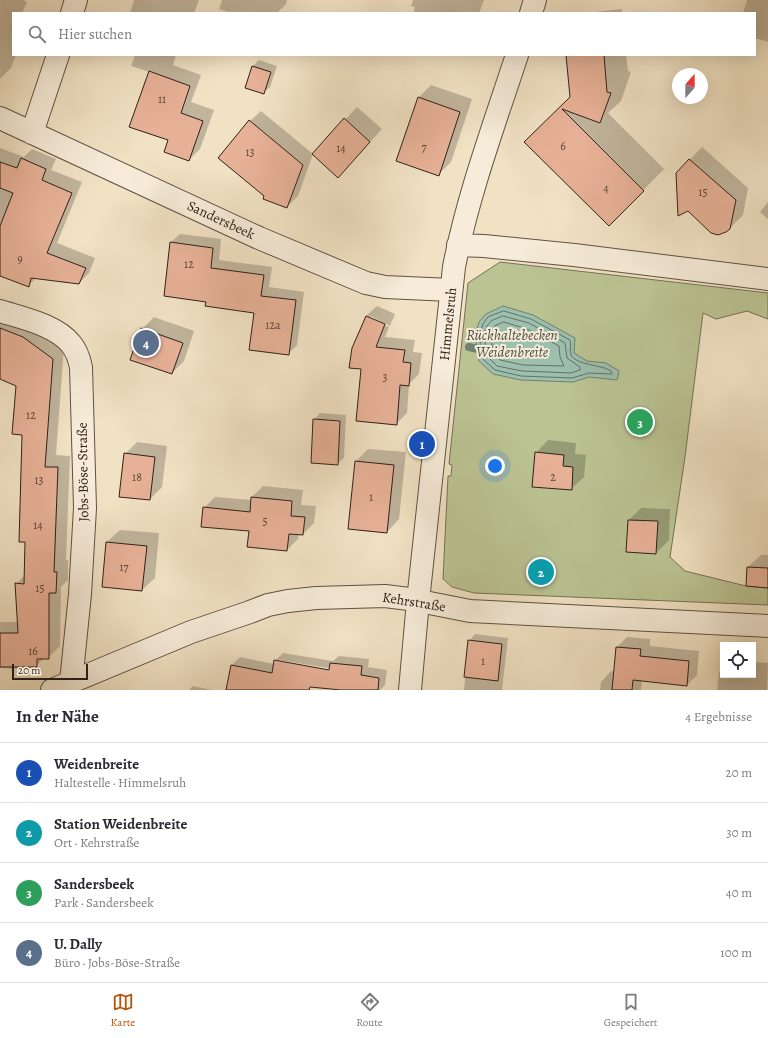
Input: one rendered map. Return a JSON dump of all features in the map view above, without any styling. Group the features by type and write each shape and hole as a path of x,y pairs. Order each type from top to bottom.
{"street":[{"path":"72,12 76,0"},
{"path":"531,12 536,0"},
{"path":"32,133 58,56"},
{"name":"Himmelsruh","path":"410,690 451,290 458,245 484,152 517,56"},
{"name":"Sandersbeek","path":"0,118 259,238 366,283 392,287 451,290"},
{"path":"458,245 484,246 574,255 768,279"},
{"name":"Jobs-Böse-Straße","path":"0,311 42,324 61,334 71,343 77,353 81,367 85,508 80,594 61,686"},
{"name":"Kehrstraße","path":"61,686 191,632 268,605 316,598 385,596 470,611 768,626"}],"shaded area":[{"path":"500,262 768,293 768,319 747,311 716,319 703,313 685,457 670,557 685,571 746,586 768,588 768,605 474,593 452,587 443,579 448,476 451,476 452,465 449,464 468,283"}],"water":[{"name":"Rückhaltebecken Weidenbreite","path":"503,306 533,315 575,338 574,353 587,361 606,363 619,371 617,380 589,377 573,382 521,380 493,374 479,361 475,335 479,322 486,314"}],"building":[{"path":"566,56 604,56 607,92 611,93 600,123 562,109 644,191 609,226 524,142 570,97"},
{"path":"252,66 271,72 264,94 245,88"},
{"path":"149,71 190,86 181,113 203,121 189,161 164,152 168,140 129,127"},
{"path":"418,97 460,112 439,176 396,161"},
{"path":"344,118 370,142 338,178 312,154"},
{"path":"249,120 303,165 287,208 263,199 264,196 218,158"},
{"path":"21,158 46,169 42,180 72,193 47,253 86,268 79,284 31,278 29,287 0,276 0,226 13,193 0,188 0,162 17,168"},
{"path":"689,159 736,200 730,229 726,232 718,235 711,233 688,211 678,216 676,173"},
{"path":"170,242 213,248 211,268 264,275 261,296 296,300 289,355 249,350 254,313 205,306 206,302 164,296"},
{"path":"366,316 385,324 376,347 405,350 403,362 411,363 409,386 400,385 397,425 356,421 361,369 349,368 352,348"},
{"path":"0,328 23,337 53,359 45,467 58,467 54,572 57,572 56,593 49,593 49,659 37,659 37,667 0,667 0,633 18,633 15,583 24,584 25,542 19,542 22,435 12,434 16,386 0,379"},
{"path":"141,328 183,343 172,374 130,360"},
{"path":"313,419 340,421 338,465 311,463"},
{"path":"535,452 564,455 563,466 573,467 572,490 532,487"},
{"path":"124,453 155,457 150,500 119,497"},
{"path":"355,461 394,465 387,533 348,529"},
{"path":"251,497 292,501 291,516 305,517 303,535 289,534 287,551 247,547 249,531 201,527 203,507 250,512"},
{"path":"628,520 658,521 656,554 626,552"},
{"path":"106,542 147,546 142,591 102,587"},
{"path":"747,567 768,568 768,588 746,586"},
{"path":"468,640 502,644 498,681 464,677"},
{"path":"616,647 641,649 640,656 689,661 687,686 633,680 632,690 612,690"},
{"path":"274,660 329,670 330,663 362,666 361,675 379,678 378,690 341,690 310,687 309,690 226,690 231,665 272,673"}],"waterway":[{"path":"469,347 487,351"}],"place":[{"name":"U. Dally","path":"146,343"},
{"name":"Sandersbeek","path":"640,422"},
{"name":"Weidenbreite","path":"422,444"},
{"name":"Station Weidenbreite","path":"541,572"}]}
